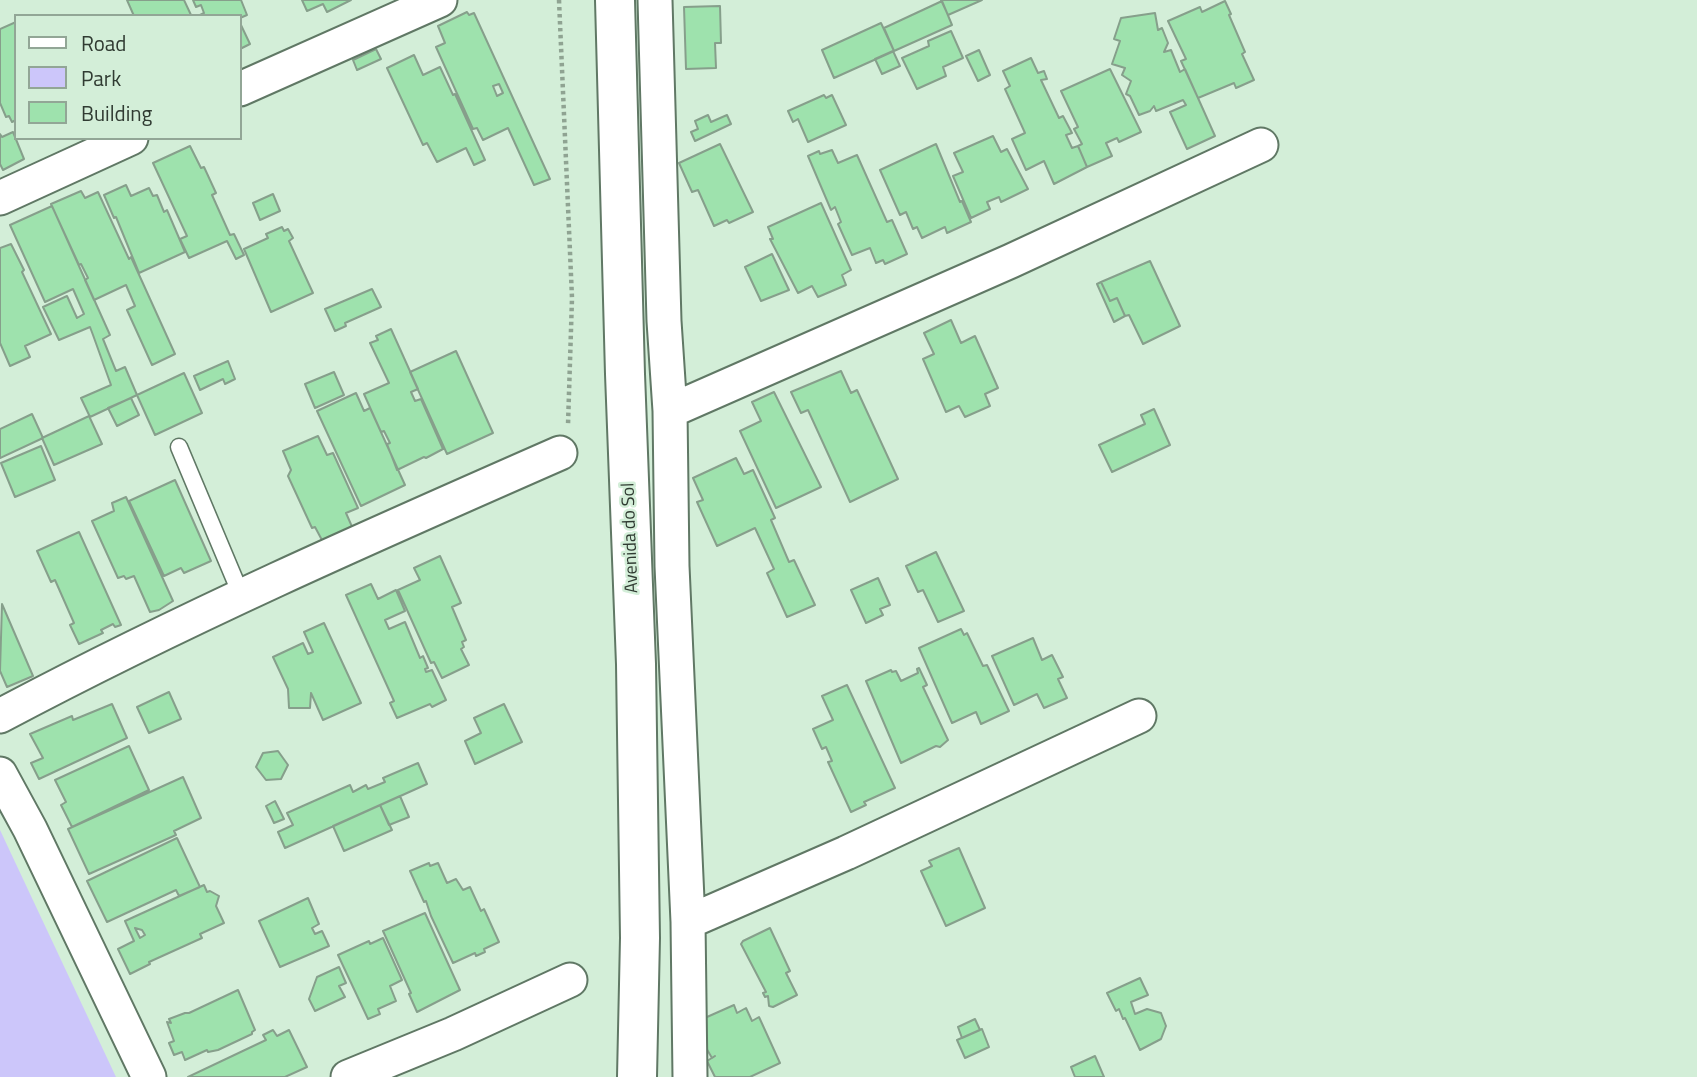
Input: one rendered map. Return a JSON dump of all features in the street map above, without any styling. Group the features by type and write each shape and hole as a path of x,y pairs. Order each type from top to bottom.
{"street":[{"path":"242,88 440,0"},
{"name":"Avenida do Sol","path":"615,0 636,678 640,938 637,1077"},
{"path":"655,0 664,321 670,411 672,566 688,922 690,1077"},
{"path":"0,198 127,140"},
{"path":"670,411 1011,261 1261,145"},
{"path":"0,716 85,671 242,597 560,453"},
{"path":"688,922 871,842 1139,716"},
{"path":"0,774 30,829 149,1077"},
{"path":"348,1077 453,1034 570,980"}],"lane":[{"path":"179,447 242,597"}],"path":[{"path":"559,0 572,298 569,422 560,453"}],"green space":[{"path":"0,830 116,1077 0,1077"}],"building":[{"path":"127,0 184,0 191,14 133,14"},
{"path":"193,0 241,0 247,15 242,17 242,14 202,14 201,5 196,7"},
{"path":"302,0 351,0 327,12 323,4 307,11"},
{"path":"941,0 982,0 948,15"},
{"path":"942,1 952,25 894,51 884,28"},
{"path":"1225,1 1245,52 1242,54 1254,80 1236,88 1234,83 1198,98 1181,61 1186,59 1168,21 1200,7 1202,12"},
{"path":"720,6 721,43 715,43 716,68 686,69 684,7"},
{"path":"467,12 469,15 474,13 550,179 534,185 508,128 483,140 477,128 473,129 436,47 445,43 438,26","holes":["499,84 503,93 497,96 493,86"]},
{"path":"1155,13 1158,30 1162,28 1168,43 1164,52 1171,50 1180,72 1185,69 1215,136 1187,149 1170,112 1186,105 1183,100 1156,111 1154,106 1150,111 1139,115 1130,96 1126,94 1131,81 1122,75 1125,68 1112,64 1120,41 1114,39 1121,18"},
{"path":"14,23 12,122 9,116 6,117 0,103 0,29"},
{"path":"881,23 894,51 834,78 822,50"},
{"path":"242,27 250,44 242,48"},
{"path":"951,31 963,58 943,67 946,76 917,89 902,58 929,46 928,41"},
{"path":"376,49 381,59 357,70 353,60"},
{"path":"979,50 990,75 978,81 966,56"},
{"path":"893,51 900,66 882,74 875,59"},
{"path":"414,55 423,75 440,67 485,160 474,165 466,148 437,162 427,143 423,145 387,68"},
{"path":"1031,58 1038,73 1044,71 1047,79 1041,80 1059,118 1063,116 1072,133 1066,135 1072,148 1078,146 1087,167 1054,184 1044,161 1026,170 1012,139 1025,133 1005,89 1010,86 1003,71"},
{"path":"1110,69 1141,132 1119,142 1117,138 1106,143 1112,156 1087,167 1078,146 1082,144 1074,129 1078,127 1061,91"},
{"path":"824,95 826,98 832,95 846,125 808,142 798,119 793,122 788,111"},
{"path":"708,115 711,122 727,115 731,124 695,141 691,132 698,129 695,121"},
{"path":"13,132 24,159 3,170 0,164 0,134 2,137"},
{"path":"993,136 1001,152 1007,149 1028,189 1001,202 999,197 987,202 990,209 971,218 953,176 963,172 954,153"},
{"path":"720,144 753,212 729,223 727,220 714,226 698,190 692,192 679,163"},
{"path":"936,144 971,222 947,233 945,227 922,238 917,227 913,229 906,212 900,215 880,170"},
{"path":"190,146 216,193 212,195 230,235 234,234 244,255 236,259 227,241 189,258 180,239 187,236 153,163"},
{"path":"832,150 838,163 857,155 887,222 892,220 907,254 885,264 883,260 876,263 870,248 852,255 838,224 841,222 835,207 831,210 808,156 819,151 820,154"},
{"path":"126,185 131,196 149,188 153,196 157,195 164,212 167,210 185,252 139,273 104,195"},
{"path":"81,191 85,198 98,192 175,354 152,365 127,310 135,306 126,285 94,300 85,280 88,278 81,264 79,265 51,204"},
{"path":"273,194 280,211 260,220 253,203"},
{"path":"821,203 851,270 842,275 846,285 818,297 812,286 798,293 770,239 773,239 768,227"},
{"path":"52,206 110,335 103,339 116,371 125,367 137,395 90,417 81,398 111,385 90,327 59,340 43,307 67,296 77,318 84,314 73,289 45,302 10,225"},
{"path":"282,227 284,231 288,229 293,238 289,241 313,293 271,312 244,249 268,238 266,234"},
{"path":"11,244 51,334 25,346 30,357 10,366 0,343 0,248"},
{"path":"772,254 789,290 761,301 745,267"},
{"path":"1150,261 1180,326 1143,344 1129,315 1125,316 1117,298 1110,301 1101,282"},
{"path":"1101,282 1110,301 1117,298 1125,316 1114,322 1097,284"},
{"path":"372,289 381,307 345,323 346,326 335,331 325,309"},
{"path":"951,320 961,343 975,336 998,388 985,394 990,406 965,417 959,406 946,412 923,359 934,354 924,333"},
{"path":"391,329 418,389 411,392 415,401 421,399 443,449 397,470 387,444 390,443 384,431 381,432 364,394 389,383 370,343 378,340 376,336"},
{"path":"456,351 493,433 447,454 410,372"},
{"path":"228,361 235,379 225,384 223,379 200,390 194,376"},
{"path":"841,371 851,393 857,390 898,479 850,502 808,410 801,413 791,392"},
{"path":"334,372 344,395 315,408 305,384"},
{"path":"184,373 202,413 155,435 137,395"},
{"path":"774,392 821,487 776,508 740,431 761,421 752,402"},
{"path":"356,393 364,411 370,408 405,485 361,506 317,411"},
{"path":"131,398 139,415 117,426 108,408"},
{"path":"1154,409 1170,445 1112,472 1099,445 1145,424 1141,415"},
{"path":"32,414 43,438 0,458 0,429"},
{"path":"89,416 102,444 54,465 42,438"},
{"path":"318,436 327,455 333,453 358,508 346,513 353,529 323,542 315,527 312,528 288,476 291,470 283,451"},
{"path":"41,446 55,480 15,497 1,463"},
{"path":"736,458 744,474 753,470 775,518 771,520 789,562 794,560 815,605 787,617 767,573 774,569 755,528 717,546 697,502 703,500 693,478"},
{"path":"175,480 211,561 184,573 181,568 164,576 129,501"},
{"path":"126,497 173,601 159,610 150,612 134,576 118,578 92,521 114,511 112,503"},
{"path":"79,532 121,625 115,627 113,624 101,630 103,633 79,644 70,625 74,623 55,580 51,582 37,551"},
{"path":"936,552 964,611 938,622 923,590 918,592 906,566"},
{"path":"440,556 461,603 452,607 466,640 462,642 464,647 461,649 469,665 442,678 434,662 431,663 398,590 420,580 414,568"},
{"path":"878,578 890,605 880,609 883,615 866,623 851,590"},
{"path":"371,584 378,599 396,590 405,611 385,620 389,629 405,622 420,658 423,656 428,668 425,669 426,672 432,670 446,700 397,718 390,703 394,701 346,595"},
{"path":"2,604 33,676 7,687 0,671"},
{"path":"324,623 361,703 323,720 311,693 310,708 289,708 288,689 273,657 303,643 308,654 313,652 304,632"},
{"path":"961,629 964,635 967,633 983,666 987,665 1009,711 981,724 976,712 952,723 919,648"},
{"path":"1033,638 1042,660 1052,655 1063,677 1058,679 1067,698 1044,708 1037,694 1014,705 992,656"},
{"path":"919,668 927,685 923,687 948,740 940,747 936,746 901,763 866,681 891,670 896,671 901,681 918,673"},
{"path":"847,685 895,788 864,802 866,805 851,812 828,762 832,761 826,747 822,749 813,729 833,720 822,696"},
{"path":"169,692 181,719 149,733 137,707"},
{"path":"112,704 127,738 39,779 31,763 43,758 30,734 72,716 73,720"},
{"path":"504,704 522,742 475,764 465,741 481,733 474,718"},
{"path":"129,746 149,790 72,827 61,805 66,802 55,780"},
{"path":"278,751 288,765 281,779 266,780 256,767 263,753"},
{"path":"418,763 427,784 285,848 278,832 293,825 287,813 350,785 353,792 366,785 368,789 385,782 383,778"},
{"path":"183,777 201,818 174,831 176,835 89,874 68,829"},
{"path":"400,796 409,817 389,825 380,805"},
{"path":"275,801 284,819 274,823 266,806"},
{"path":"380,805 392,830 344,851 333,826"},
{"path":"177,838 200,887 179,896 176,890 107,922 87,881"},
{"path":"959,848 985,908 946,926 921,871 932,866 929,861"},
{"path":"429,863 430,866 438,863 447,883 456,879 463,890 470,887 481,911 484,909 499,942 484,949 485,952 476,956 475,953 453,963 410,871"},
{"path":"204,885 207,892 219,896 216,906 224,923 200,934 202,938 149,962 150,964 130,974 118,949 134,941 125,921","holes":["135,928 142,930 145,935 140,938"]},
{"path":"308,898 319,924 312,928 315,934 322,931 329,946 280,967 259,921"},
{"path":"425,913 460,990 417,1012 383,931"},
{"path":"770,928 790,971 786,973 797,995 773,1007 769,1006 768,996 765,997 763,993 766,992 741,944"},
{"path":"383,938 402,980 390,986 396,1001 378,1009 380,1014 368,1019 338,955 369,941 370,944"},
{"path":"339,967 346,983 339,986 345,997 315,1011 309,999 317,977"},
{"path":"1140,978 1148,995 1131,1002 1135,1014 1147,1009 1161,1013 1166,1026 1161,1039 1140,1050 1125,1018 1123,1019 1119,1009 1116,1011 1107,993"},
{"path":"238,990 255,1030 252,1034 218,1050 207,1050 185,1060 182,1052 174,1055 169,1043 174,1041 167,1022 171,1023 169,1019 189,1013"},
{"path":"734,1005 737,1013 746,1008 752,1021 759,1017 780,1063 750,1077 715,1077 707,1061 712,1058 702,1041 698,1021"},
{"path":"975,1019 980,1030 962,1038 958,1027"},
{"path":"982,1029 989,1047 965,1058 957,1040"},
{"path":"273,1030 277,1036 289,1030 307,1067 285,1077 188,1077 266,1040 263,1035"},
{"path":"1095,1056 1104,1077 1075,1077 1071,1067"}]}
